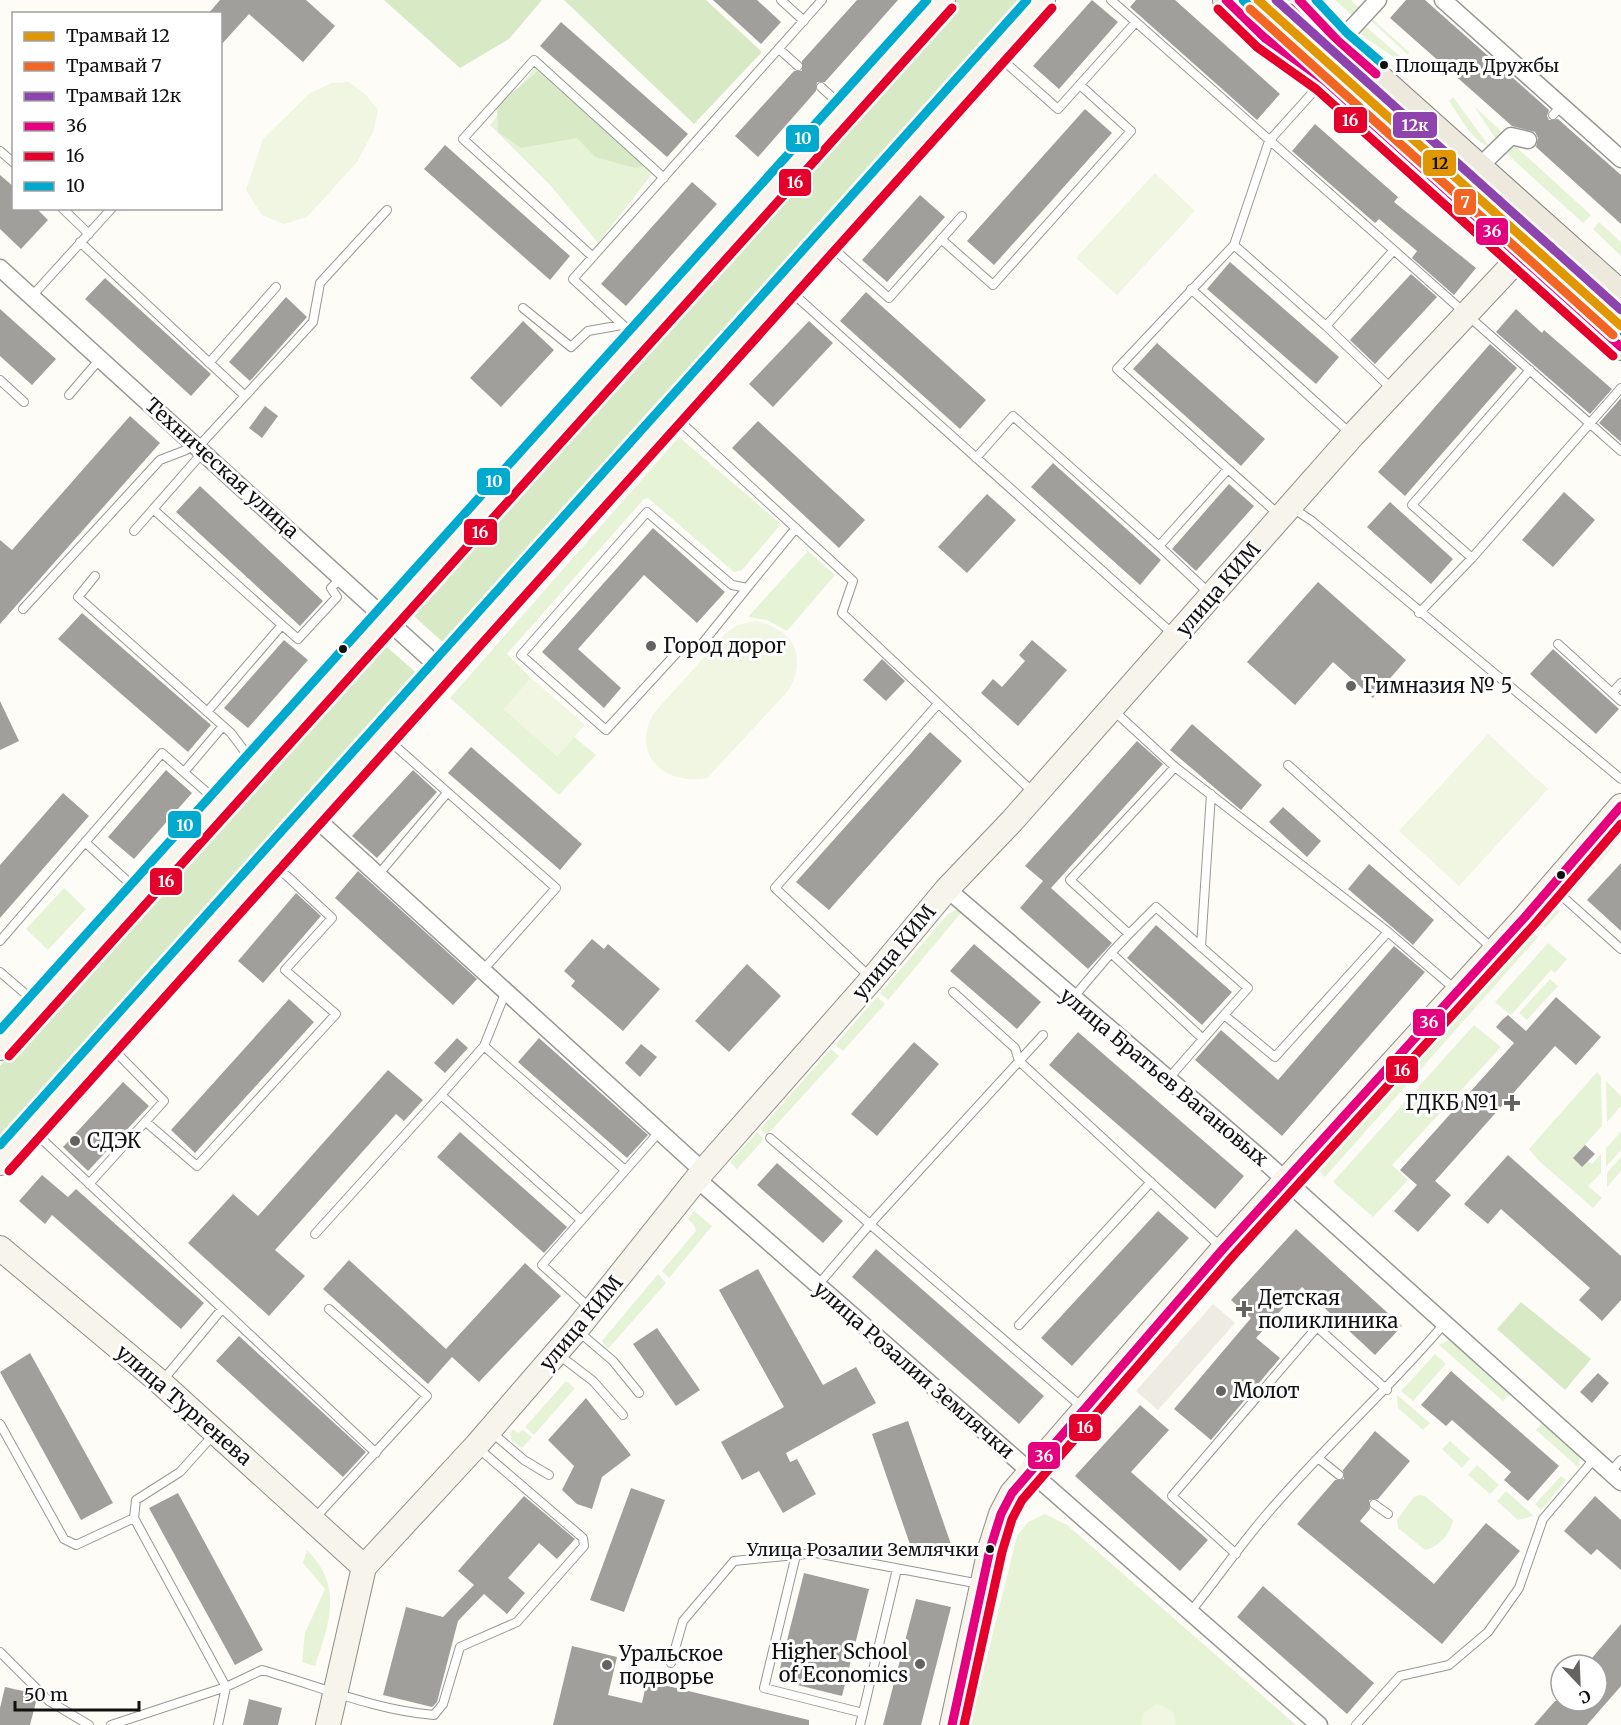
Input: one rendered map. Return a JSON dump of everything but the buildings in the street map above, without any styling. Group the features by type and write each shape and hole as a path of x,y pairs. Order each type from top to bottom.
{"main road":[{"path":"1226,0 1265,38 1324,80 1518,257 1621,346"},
{"path":"1306,3 1339,42 1621,294"}],"street":[{"path":"0,1048 386,618 630,332 845,108 943,0"},
{"path":"0,1163 1043,0"},
{"path":"1339,42 1378,0"},
{"path":"1443,0 1558,110 1621,159"},
{"path":"1479,167 1511,136 1528,140"},
{"name":"улица КИМ","path":"328,1725 364,1567 482,1438 577,1329 700,1176 872,979 947,889 1112,709 1353,435 1546,228"},
{"name":"Техническая улица","path":"0,268 442,670"},
{"path":"952,1725 990,1549 1001,1514 1028,1471 1223,1249 1458,991 1621,806"},
{"name":"улица Розалии Землячки","path":"312,815 660,1131 700,1176 818,1285 1319,1725"},
{"name":"улица Братьев Вагановых","path":"947,889 1072,999 1169,1078 1595,1458 1617,1471"},
{"name":"улица Тургенева","path":"0,1248 161,1383 314,1519 364,1567"}],"lane":[{"path":"781,0 804,21"},
{"path":"630,332 573,279 822,0"},
{"path":"1111,0 1392,251 1621,451"},
{"path":"995,53 1058,109 1136,22"},
{"path":"779,49 798,66"},
{"path":"593,257 463,139 478,121 534,60 664,178"},
{"path":"1324,80 1269,141 1233,245 1117,369 1228,469 1286,512 1312,521 1419,613 1621,779"},
{"path":"941,238 993,285 1131,131 1080,85"},
{"path":"820,87 845,108"},
{"path":"0,151 12,161"},
{"path":"64,210 89,234"},
{"path":"32,296 110,210"},
{"path":"134,531 199,447 313,322 320,283 387,210"},
{"path":"826,242 889,298 962,216"},
{"path":"80,242 245,396"},
{"path":"1233,245 1326,326 1394,391"},
{"path":"1326,326 1392,251"},
{"path":"209,363 276,287"},
{"path":"786,287 1176,637"},
{"path":"1191,289 1353,435"},
{"path":"523,308 571,347 588,331 630,332"},
{"path":"69,395 100,359"},
{"path":"1472,558 1412,506 1530,370"},
{"path":"0,380 24,402"},
{"path":"1419,613 1472,558 1621,388"},
{"path":"975,458 1016,412 1211,596"},
{"path":"672,414 853,581 842,613 1035,795"},
{"path":"23,609 160,460 199,447"},
{"path":"1159,546 1228,469"},
{"path":"153,509 298,639 337,597 331,588 342,577"},
{"path":"747,588 732,585 647,512 521,655 606,730 683,646 701,645 796,528"},
{"path":"95,576 78,597 223,726 254,765"},
{"path":"207,711 282,625"},
{"path":"1558,644 1621,701"},
{"path":"1612,693 1621,683"},
{"path":"872,979 775,888 938,704"},
{"path":"1112,709 1175,767 1388,932 1458,991"},
{"path":"184,772 223,726"},
{"path":"383,736 556,888 483,970"},
{"path":"0,941 162,753 220,804"},
{"path":"1288,765 1494,950"},
{"path":"1129,934 1070,880 1175,767"},
{"path":"378,876 447,792"},
{"path":"1201,947 1211,794"},
{"path":"85,842 140,893"},
{"path":"146,1122 197,1166 336,1014 285,970 332,918 287,876 269,864"},
{"path":"1551,886 1621,949"},
{"path":"1072,999 1111,953 1156,907 1248,988 1169,1078"},
{"path":"1224,1014 1275,1057 1388,932"},
{"path":"1111,953 1203,1039"},
{"path":"0,972 39,1005"},
{"path":"315,1234 484,1046 506,991"},
{"path":"952,992 1015,1048 1019,1061 1223,1249"},
{"path":"818,1285 871,1223 1043,1035"},
{"path":"89,1184 164,1101 107,1044"},
{"path":"484,1046 626,1170"},
{"path":"441,1095 581,1220"},
{"path":"31,1129 376,1453"},
{"path":"592,1311 542,1265 660,1131"},
{"path":"770,1138 1083,1408"},
{"path":"1019,1325 1151,1182"},
{"path":"161,1383 222,1309"},
{"path":"314,1519 428,1396 329,1309"},
{"path":"1191,1611 1267,1514 1351,1422 1387,1390 1444,1324"},
{"path":"1236,1554 1172,1496 1317,1327 1387,1390"},
{"path":"577,1329 613,1361 639,1394"},
{"path":"557,1352 592,1381 623,1415"},
{"path":"0,1424 64,1539 76,1545 134,1518"},
{"path":"216,1432 180,1472 136,1500 134,1518 226,1687 218,1725"},
{"path":"482,1438 549,1475"},
{"path":"111,1725 226,1687 262,1670 334,1694 413,1713 434,1714 443,1704 460,1647 517,1622 584,1546 583,1538 482,1438"},
{"path":"1318,1458 1339,1475"},
{"path":"1356,1725 1400,1676 1449,1665 1488,1632 1519,1588 1543,1519 1595,1458"},
{"path":"1374,1504 1388,1514"},
{"path":"671,1663 683,1621 734,1561 816,1553 983,1585"},
{"path":"796,1555 764,1688 863,1713"},
{"path":"860,1725 897,1569"},
{"path":"0,1652 49,1701 89,1725"}],"green space":[{"path":"384,0 542,0 509,39 460,68"},
{"path":"564,0 706,0 762,52 694,124"},
{"path":"956,0 1029,0 446,645 406,609"},
{"path":"1335,0 1351,0 1360,9 1353,16"},
{"path":"1370,17 1409,52 1408,55 1369,19"},
{"path":"1364,25 1402,58 1415,64 1411,69 1364,37 1359,31"},
{"path":"536,66 652,174 598,243 551,186 490,125"},
{"path":"538,71 644,166 635,168 595,157 577,138 521,148 498,132 497,106"},
{"path":"349,82 366,95 378,110 373,132 357,162 307,217 284,224 262,215 246,190 263,139 310,93 332,83"},
{"path":"1453,97 1489,146 1477,139 1466,127 1449,101"},
{"path":"1474,106 1506,136 1499,144"},
{"path":"1514,145 1591,215 1583,223 1507,154"},
{"path":"1155,173 1195,211 1117,295 1076,258"},
{"path":"1599,222 1621,242 1621,256 1593,229"},
{"path":"679,437 781,524 742,570 734,572 648,498 644,499 507,654 531,678 504,709 557,756 574,737 596,755 559,795 450,698"},
{"path":"808,551 835,575 787,631 767,620 748,617"},
{"path":"755,621 779,630 794,646 797,666 788,691 707,778 677,777 665,772 655,764 646,742 654,713 725,634 737,625"},
{"path":"380,641 421,677 0,1148 0,1066"},
{"path":"531,678 585,725 557,756 504,709"},
{"path":"1488,734 1548,789 1459,886 1399,831"},
{"path":"1610,841 1614,845 1598,864 1593,860"},
{"path":"1591,862 1595,867 1567,898 1562,895 1561,883 1578,865"},
{"path":"64,888 86,909 48,950 26,929"},
{"path":"1549,905 1560,911 1545,928 1537,919"},
{"path":"956,910 961,913 888,1000 880,993 948,914"},
{"path":"1528,931 1538,937 1325,1177 1313,1166 1410,1057 1444,1035 1465,1010 1478,983"},
{"path":"1548,943 1567,959 1555,973 1551,970 1511,1015 1495,1002"},
{"path":"1550,979 1558,986 1527,1020 1519,1013"},
{"path":"877,997 885,1004 843,1051 835,1045"},
{"path":"1474,1025 1501,1047 1392,1165 1408,1180 1373,1217 1333,1182"},
{"path":"831,1049 839,1056 767,1135 760,1129"},
{"path":"1597,1072 1601,1077 1602,1126 1573,1158 1582,1167 1588,1161 1592,1164 1601,1154 1601,1173 1588,1186 1602,1198 1593,1208 1539,1161 1529,1149"},
{"path":"1606,1081 1621,1096 1621,1106 1607,1122"},
{"path":"757,1132 764,1139 737,1169 730,1162"},
{"path":"1621,1132 1621,1150 1606,1167 1606,1148"},
{"path":"1621,1157 1621,1171 1607,1187 1607,1173"},
{"path":"694,1211 712,1226 669,1278 662,1271 696,1231 688,1219"},
{"path":"658,1274 666,1283 608,1349 602,1341"},
{"path":"1521,1302 1591,1359 1565,1390 1497,1329"},
{"path":"1450,1339 1511,1393 1503,1401 1439,1345"},
{"path":"1435,1354 1446,1364 1413,1401 1401,1391"},
{"path":"566,1381 575,1388 534,1435 525,1427"},
{"path":"1397,1395 1430,1423 1423,1430 1398,1408"},
{"path":"1543,1422 1580,1456 1579,1468 1536,1430"},
{"path":"513,1429 518,1433 523,1430 532,1437 522,1448 512,1441 510,1434"},
{"path":"1450,1441 1470,1459 1462,1468 1442,1449"},
{"path":"1477,1465 1499,1485 1490,1494 1468,1475"},
{"path":"1561,1476 1566,1480 1541,1510 1535,1504"},
{"path":"1506,1491 1534,1516 1518,1520 1497,1501"},
{"path":"1425,1496 1453,1520 1450,1530 1443,1539 1435,1546 1425,1550 1398,1528 1397,1520 1414,1497"},
{"path":"1045,1514 1067,1525 1296,1725 970,1725 1017,1536 1028,1522"},
{"path":"307,1550 319,1564 326,1578 330,1606 325,1635 315,1666 302,1662 305,1633 325,1589 303,1563"},
{"path":"1157,1704 1173,1711 1176,1725 1141,1725 1143,1713"}],"shaded area":[{"path":"1213,1304 1235,1323 1158,1410 1136,1391"}],"tram line":[{"name":"12","path":"1258,0 1621,326"},
{"name":"12к","path":"1276,0 1621,310"},
{"name":"7","path":"1250,9 1613,335"}],"transit line":[{"name":"10","path":"0,1030 927,0"},
{"name":"10","path":"0,1145 1027,0"},
{"name":"36","path":"1226,0 1265,38 1324,80 1621,347"},
{"name":"10","path":"1243,0 1273,29 1332,71 1621,331"},
{"name":"36","path":"1299,0 1339,42 1376,74"},
{"name":"10","path":"1316,0 1347,33 1384,65"},
{"name":"16","path":"9,1056 952,8"},
{"name":"16","path":"9,1171 1052,8"},
{"name":"16","path":"1290,8 1330,50 1368,83"},
{"name":"16","path":"1218,9 1257,47 1316,89 1613,356"},
{"name":"36","path":"952,1725 990,1549 1001,1514 1012,1493 1223,1249 1525,917 1621,806"},
{"name":"16","path":"964,1725 1002,1552 1012,1519 1022,1500 1232,1257 1534,925 1621,824"}],"place":[{"name":"Площадь Дружбы","path":"1384,65"},
{"name":"Город дорог","path":"651,646"},
{"name":"Гимназия № 5","path":"1351,686"},
{"name":"ГДКБ №1","path":"1512,1103"},
{"name":"СДЭК","path":"75,1141"},
{"name":"Детская поликлиника","path":"1244,1309"},
{"name":"Молот","path":"1221,1391"},
{"name":"Улица Розалии Землячки","path":"990,1549"},
{"name":"Higher School of Economics","path":"920,1664"},
{"name":"Уральское подворье","path":"607,1665"}]}
